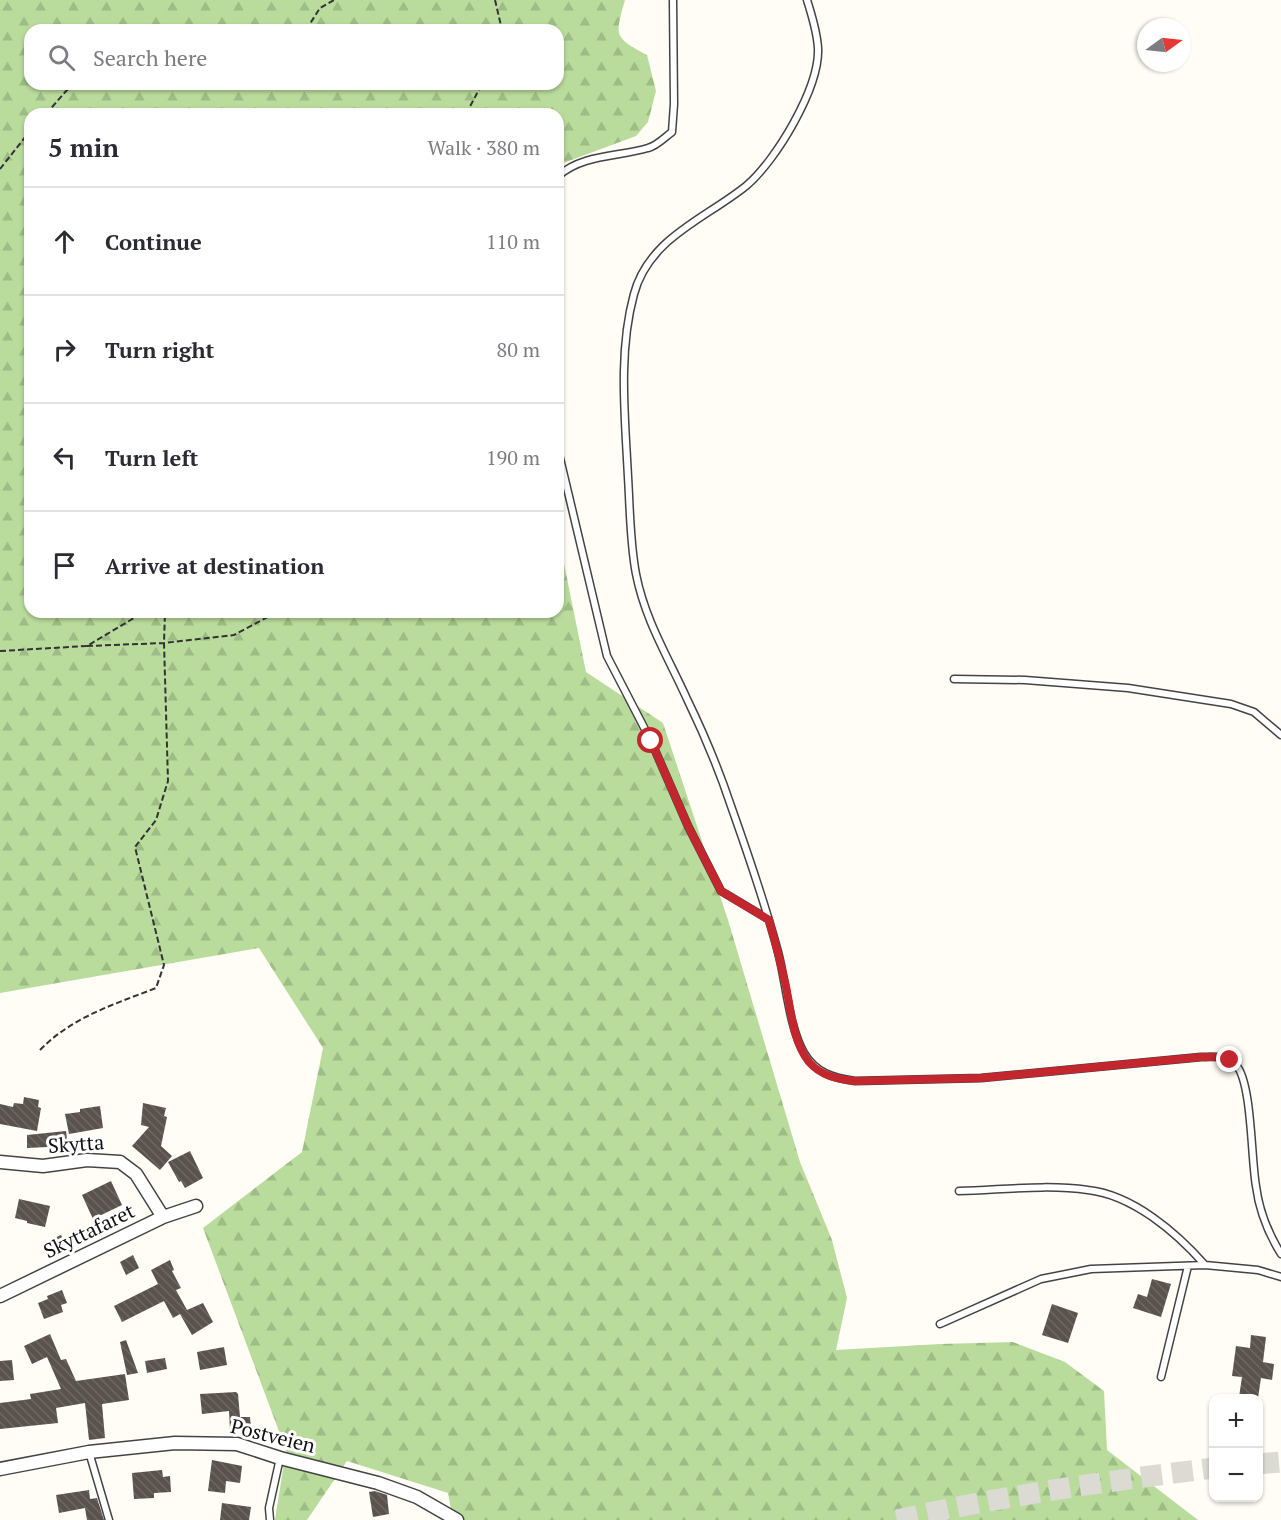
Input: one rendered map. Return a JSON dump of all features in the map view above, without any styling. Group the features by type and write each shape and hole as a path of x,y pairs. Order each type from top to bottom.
{"street":[{"name":"Skytta","path":"0,1162 43,1166 87,1160 120,1162 136,1173 163,1217"},
{"name":"Skyttafaret","path":"0,1296 163,1217 196,1206"},
{"name":"Postveien","path":"0,1469 90,1452 175,1443 237,1444 280,1458 378,1483 417,1497 457,1520"}],"lane":[{"path":"564,172 591,159 651,148 672,132 673,0"},
{"path":"807,0 818,49 816,71 808,95 777,150 760,172 745,186 661,247 650,259 634,292 628,319 624,410 636,573 643,604 654,633 711,752 730,803 769,920 796,1034 802,1050 810,1063 824,1074 837,1079 888,1081 981,1078 1201,1057 1220,1057 1230,1060 1242,1075 1246,1089 1255,1180 1263,1218 1281,1254"},
{"path":"564,475 607,656 651,741 688,826 721,891 769,920"},
{"path":"954,679 1024,680 1128,688 1230,704 1254,712 1281,735"},
{"path":"959,1191 1088,1190 1112,1196 1158,1220 1185,1242 1206,1265"},
{"path":"940,1324 1041,1279 1091,1269 1206,1265 1258,1270 1281,1276"},
{"path":"1161,1377 1188,1266"},
{"path":"90,1452 109,1520"},
{"path":"270,1520 268,1508 280,1458"}],"path":[{"path":"310,24 320,8 334,0"},
{"path":"495,0 501,24"},
{"path":"51,108 67,90"},
{"path":"469,108 479,90"},
{"path":"0,170 24,139"},
{"path":"87,646 134,618"},
{"path":"40,1050 55,1035 95,1011 156,988 164,965 135,847 156,820 168,781 165,618"},
{"path":"0,651 164,644 234,635 265,618"}],"green space":[{"path":"0,0 625,0 619,21 620,34 628,44 647,55 656,91 648,122 636,136 564,163 564,108 24,108 24,618 564,618 564,564 586,672 663,723 728,920 800,1162 832,1240 847,1298 836,1350 1013,1342 1065,1362 1104,1391 1107,1450 1198,1520 462,1520 452,1515 448,1493 347,1461 307,1520 275,1520 286,1450 203,1228 302,1152 323,1048 259,948 0,993"}],"building":[{"path":"24,1097 39,1100 38,1107 41,1108 37,1131 0,1124 0,1104 13,1107 14,1103 23,1104"},
{"path":"143,1103 166,1108 164,1116 167,1117 161,1146 172,1156 160,1170 132,1146 149,1127 141,1125"},
{"path":"100,1106 103,1128 69,1134 65,1114"},
{"path":"66,1131 68,1146 27,1148 27,1135"},
{"path":"190,1151 203,1178 185,1188 168,1162"},
{"path":"111,1181 122,1205 93,1219 82,1195"},
{"path":"19,1199 50,1206 45,1227 15,1218"},
{"path":"61,1235 67,1248 51,1256 45,1242"},
{"path":"133,1255 139,1268 126,1275 120,1262"},
{"path":"170,1260 174,1270 172,1271 181,1288 176,1290 187,1310 203,1303 213,1322 192,1335 180,1314 173,1318 164,1301 122,1322 114,1306 158,1284 151,1270"},
{"path":"1152,1279 1171,1284 1161,1317 1133,1308 1138,1294 1147,1297"},
{"path":"62,1290 67,1303 61,1305 63,1312 44,1319 38,1303 48,1299 47,1296"},
{"path":"1052,1304 1078,1313 1068,1343 1042,1335"},
{"path":"50,1334 61,1360 66,1359 76,1381 125,1374 129,1400 102,1404 105,1438 89,1440 85,1403 56,1408 58,1423 0,1429 0,1403 31,1399 30,1394 61,1389 47,1357 32,1364 24,1346"},
{"path":"1251,1335 1266,1337 1263,1362 1274,1364 1272,1380 1261,1378 1259,1394 1239,1394 1242,1377 1232,1376 1236,1346 1250,1348"},
{"path":"126,1340 138,1373 127,1375 120,1342"},
{"path":"224,1347 227,1365 200,1370 197,1352"},
{"path":"165,1358 167,1369 147,1373 145,1361"},
{"path":"12,1360 14,1380 0,1381 0,1361"},
{"path":"236,1392 240,1417 250,1417 251,1428 230,1430 229,1411 202,1414 200,1394"},
{"path":"212,1460 242,1466 240,1483 226,1481 225,1493 208,1491"},
{"path":"162,1470 163,1477 170,1476 171,1492 154,1493 154,1498 134,1499 132,1473"},
{"path":"89,1490 90,1499 97,1498 104,1520 87,1520 85,1508 59,1513 56,1495"},
{"path":"375,1491 387,1495 389,1514 373,1517 369,1492"},
{"path":"222,1503 251,1507 249,1520 220,1520"}],"tunnel":[{"path":"1263,1464 1281,1462"},
{"path":"897,1520 1054,1490 1209,1469"}],"route":[{"path":"651,741 688,826 721,891 769,920 796,1034 810,1063 824,1074 837,1079 855,1081 981,1078 1201,1057 1220,1057 1230,1060"}]}
